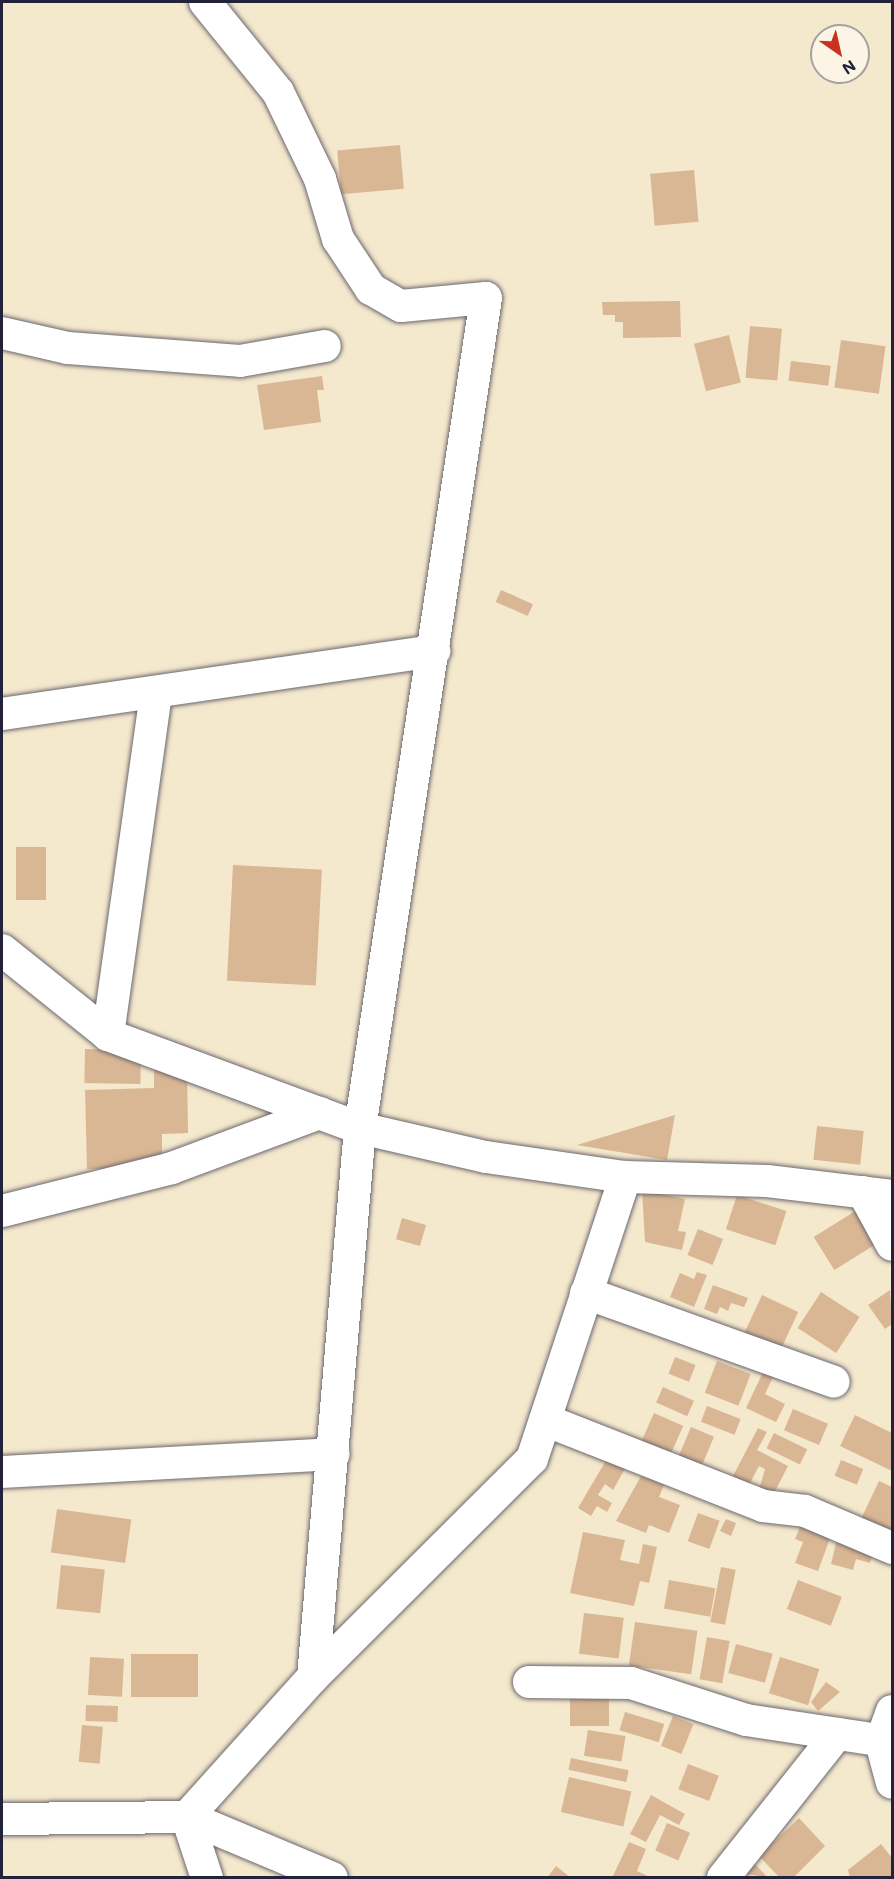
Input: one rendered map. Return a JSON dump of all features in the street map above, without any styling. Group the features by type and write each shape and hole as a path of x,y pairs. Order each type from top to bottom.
{"street":[{"path":"205,2 278,92 320,179 338,239 371,289 400,306 486,298 360,1128 334,1454 313,1677"},
{"path":"2,333 68,348 240,361 325,346"},
{"path":"2,714 434,651"},
{"path":"108,1035 156,692"},
{"path":"2,950 108,1035 360,1128 486,1157 625,1177 767,1182 878,1194 892,1245"},
{"path":"2,1211 172,1168 320,1113"},
{"path":"187,1817 313,1677 532,1459 625,1177"},
{"path":"586,1293 834,1383"},
{"path":"545,1420 763,1506 805,1511 892,1548"},
{"path":"2,1472 334,1454"},
{"path":"529,1682 631,1683 746,1720 887,1742"},
{"path":"892,1711 887,1742 892,1783"},
{"path":"726,1876 837,1734"},
{"path":"187,1817 207,1878"},
{"path":"2,1819 187,1817 332,1878"}],"building":[{"path":"400,145 404,189 341,194 337,150"},
{"path":"694,170 699,222 655,226 650,174"},
{"path":"680,301 681,337 623,338 623,322 615,322 615,315 603,315 602,302"},
{"path":"750,326 782,329 777,381 745,378"},
{"path":"729,335 741,383 706,391 694,344"},
{"path":"841,340 886,346 879,394 834,388"},
{"path":"791,361 831,366 828,386 789,381"},
{"path":"322,376 324,390 317,390 321,422 264,430 257,385"},
{"path":"501,590 533,604 528,616 496,602"},
{"path":"16,847 46,847 46,900 16,900"},
{"path":"233,865 322,870 316,985 227,981"},
{"path":"85,1049 141,1050 140,1084 84,1083"},
{"path":"154,1070 187,1070 188,1133 162,1134 162,1167 87,1169 85,1090 154,1088"},
{"path":"675,1115 667,1160 577,1145"},
{"path":"817,1126 864,1131 860,1165 813,1160"},
{"path":"642,1190 685,1199 678,1231 686,1232 682,1250 645,1242"},
{"path":"737,1195 786,1211 775,1245 726,1229"},
{"path":"857,1210 878,1243 834,1270 814,1237"},
{"path":"402,1218 426,1225 420,1246 396,1239"},
{"path":"698,1229 723,1239 713,1265 688,1255"},
{"path":"697,1272 707,1275 694,1307 670,1297 680,1273 694,1279"},
{"path":"713,1285 748,1298 744,1307 731,1303 728,1311 720,1307 717,1314 704,1309"},
{"path":"890,1290 892,1324 885,1329 868,1305"},
{"path":"821,1292 860,1317 836,1353 798,1328"},
{"path":"762,1295 798,1312 778,1355 742,1339"},
{"path":"675,1357 696,1365 689,1382 669,1374"},
{"path":"717,1361 751,1374 738,1406 705,1393"},
{"path":"765,1368 775,1373 765,1394 785,1404 776,1422 746,1408"},
{"path":"663,1387 694,1401 687,1416 656,1403"},
{"path":"707,1406 741,1419 735,1435 701,1422"},
{"path":"793,1409 828,1424 819,1445 784,1430"},
{"path":"654,1413 683,1426 670,1456 641,1443"},
{"path":"855,1415 892,1433 892,1471 840,1446"},
{"path":"691,1427 714,1437 701,1467 678,1457"},
{"path":"758,1428 767,1432 757,1450 788,1466 772,1497 759,1490 765,1469 759,1466 749,1485 733,1476"},
{"path":"774,1433 807,1449 800,1464 767,1448"},
{"path":"608,1457 626,1467 613,1490 605,1484 598,1495 612,1503 607,1512 597,1506 591,1516 578,1508"},
{"path":"841,1460 863,1469 857,1485 835,1476"},
{"path":"641,1476 664,1485 659,1497 680,1505 669,1533 649,1525 646,1533 616,1521"},
{"path":"879,1481 892,1487 892,1533 861,1519"},
{"path":"57,1509 131,1519 125,1563 51,1553"},
{"path":"698,1513 720,1521 709,1549 688,1541"},
{"path":"726,1519 736,1523 731,1536 720,1531"},
{"path":"802,1522 832,1533 818,1571 795,1563 803,1542 795,1539"},
{"path":"583,1532 625,1540 620,1560 639,1564 643,1544 657,1547 649,1583 640,1581 634,1606 570,1593"},
{"path":"837,1539 874,1549 870,1563 856,1559 853,1570 831,1564"},
{"path":"61,1565 105,1570 100,1613 56,1609"},
{"path":"721,1567 736,1570 725,1625 710,1622"},
{"path":"669,1580 715,1588 710,1617 664,1609"},
{"path":"798,1580 842,1597 831,1626 787,1609"},
{"path":"584,1613 624,1618 619,1659 579,1654"},
{"path":"635,1622 697,1631 691,1674 629,1666"},
{"path":"707,1637 730,1641 722,1683 700,1679"},
{"path":"736,1644 773,1654 765,1683 728,1673"},
{"path":"131,1654 198,1654 198,1697 131,1697"},
{"path":"90,1657 124,1659 122,1697 88,1695"},
{"path":"780,1657 819,1669 808,1705 769,1693"},
{"path":"826,1682 840,1692 818,1711 811,1702"},
{"path":"570,1690 609,1690 609,1726 570,1726"},
{"path":"86,1705 118,1706 117,1722 85,1721"},
{"path":"625,1712 664,1724 659,1742 619,1730"},
{"path":"673,1716 693,1724 681,1754 661,1746"},
{"path":"82,1725 103,1727 100,1764 79,1762"},
{"path":"588,1730 626,1736 621,1762 584,1756"},
{"path":"571,1758 629,1770 626,1782 569,1770"},
{"path":"688,1764 719,1776 709,1801 678,1789"},
{"path":"569,1777 631,1791 623,1826 561,1812"},
{"path":"651,1795 685,1814 679,1825 660,1815 646,1842 630,1834"},
{"path":"799,1818 825,1846 793,1878 780,1878 759,1856"},
{"path":"667,1823 690,1833 678,1860 655,1851"},
{"path":"629,1842 646,1849 637,1871 652,1878 612,1878"},
{"path":"881,1844 892,1858 892,1878 850,1878 848,1870"},
{"path":"753,1862 768,1878 742,1873"},
{"path":"556,1866 571,1878 547,1878"}]}
